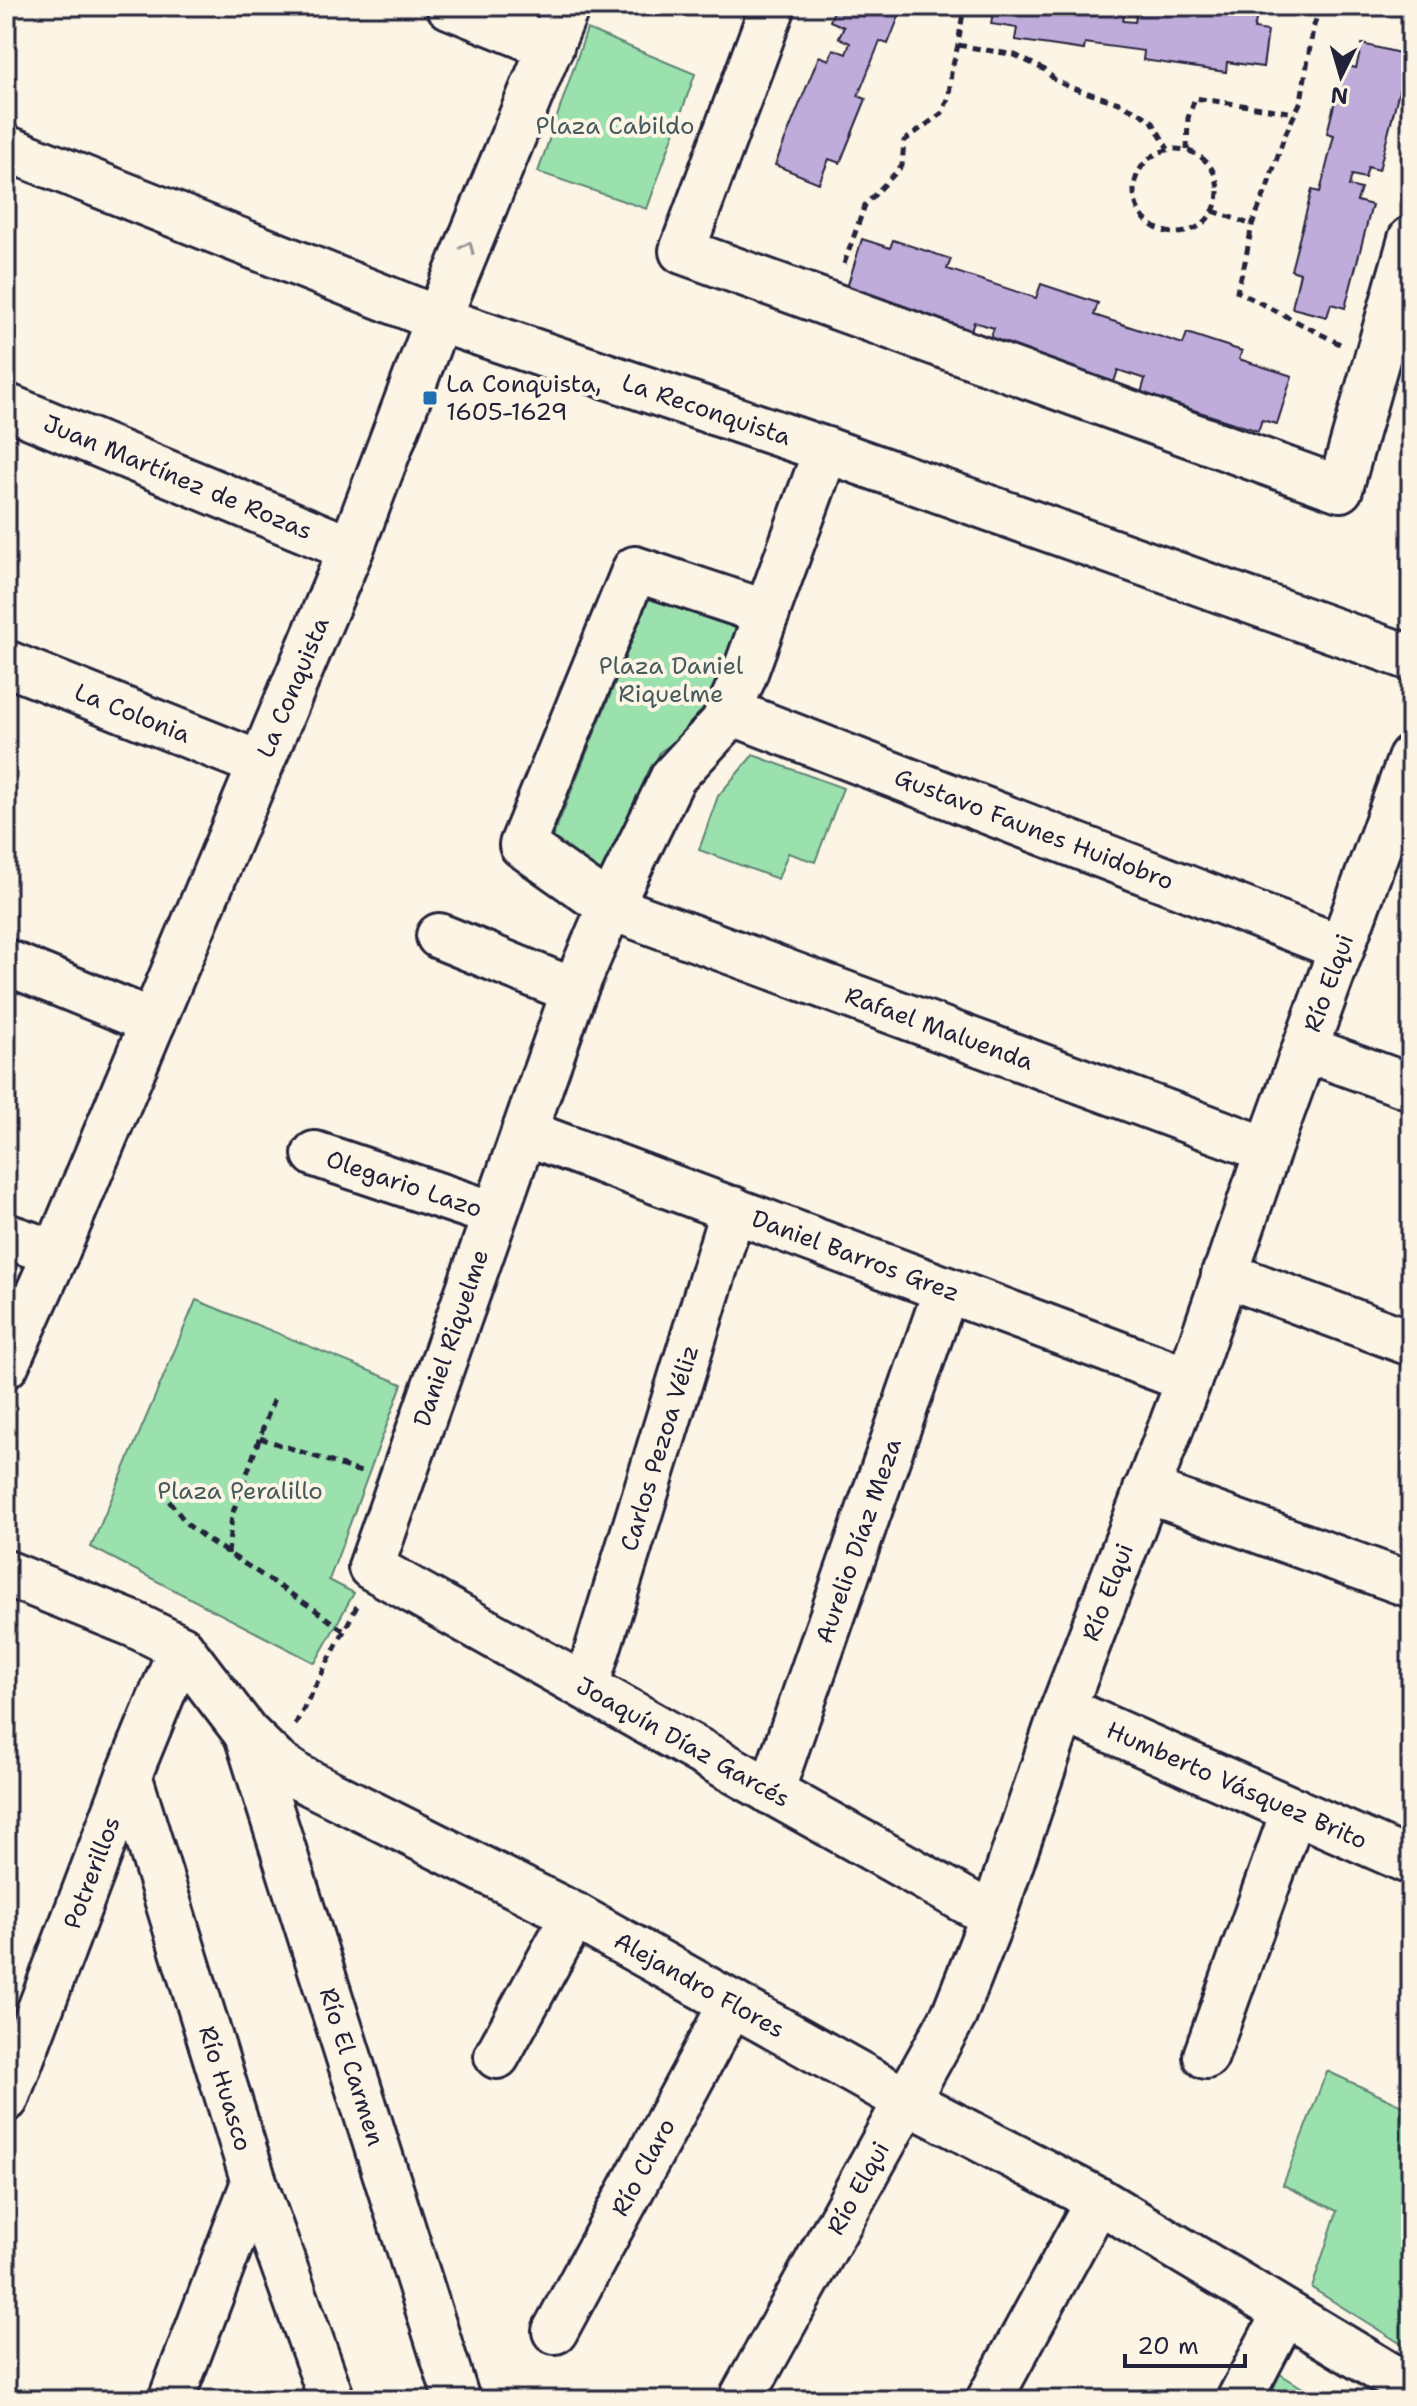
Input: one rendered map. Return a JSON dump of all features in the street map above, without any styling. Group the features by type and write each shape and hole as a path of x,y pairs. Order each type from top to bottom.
{"street":[{"path":"449,6 551,47"},
{"name":"La Conquista","path":"6,1365 56,1253 351,549 438,319 567,6"},
{"path":"773,6 682,251 1340,489 1411,239"},
{"name":"La Reconquista","path":"6,148 438,319 826,450 1411,658"},
{"name":"Juan Martínez de Rozas","path":"6,406 351,549"},
{"name":"Daniel Riquelme","path":"371,1567 574,991 610,907 673,777 723,723 743,678 826,450"},
{"path":"610,907 522,845 635,569 767,613"},
{"name":"La Colonia","path":"6,663 260,764"},
{"name":"Gustavo Faunes Huidobro","path":"728,711 1342,948"},
{"name":"Río Elqui","path":"741,2400 954,2015 993,1916 1063,1709 1189,1380 1342,948 1400,819 1411,757"},
{"name":"Rafael Maluenda","path":"610,907 1268,1150"},
{"path":"439,936 574,991"},
{"path":"6,962 153,1022"},
{"path":"1306,1049 1411,1087"},
{"name":"Daniel Barros Grez","path":"524,1132 1189,1380"},
{"name":"Olegario Lazo","path":"315,1154 494,1214"},
{"name":"Carlos Pezoa Véliz","path":"586,1687 733,1209"},
{"path":"6,1236 56,1253"},
{"path":"1224,1274 1411,1343"},
{"name":"Aurelio Díaz Meza","path":"771,1792 946,1290"},
{"path":"1146,1490 1411,1585"},
{"name":"Joaquín Díaz Garcés","path":"371,1567 993,1916"},
{"name":"Alejandro Flores","path":"6,1573 133,1624 181,1648 261,1747 298,1777 574,1915 907,2101 1098,2200 1411,2388"},
{"name":"Potrerillos","path":"6,2099 129,1775 181,1648"},
{"name":"Humberto Vásquez Brito","path":"1063,1709 1411,1862"},
{"name":"Río El Carmen","path":"261,1747 457,2400"},
{"name":"Río Huasco","path":"129,1775 254,2182 332,2400"},
{"path":"1206,2056 1294,1810"},
{"path":"497,2056 574,1915"},
{"name":"Río Claro","path":"555,2331 732,2003"},
{"path":"171,2400 254,2182"},
{"path":"989,2400 1098,2200"},
{"path":"1239,2400 1285,2313"}],"path":[{"path":"829,304 865,205 902,166 904,141 942,113 949,97 964,6"},
{"path":"1320,6 1301,101 1252,225 1237,291 1376,362"},
{"path":"958,45 1015,55 1069,87 1138,112 1152,121 1168,149"},
{"path":"1187,150 1188,118 1195,98 1295,113"},
{"path":"1168,149 1187,150 1203,159 1214,174 1218,193 1213,211 1200,225 1183,233 1164,232 1147,222 1137,207 1133,189 1135,180 1138,171 1151,157 1168,149"},
{"path":"1213,211 1252,225"},
{"path":"228,1554 232,1515 275,1395"},
{"path":"260,1438 400,1486"},
{"path":"169,1501 188,1525 344,1631"},
{"path":"261,1747 344,1631 363,1596 371,1567"}],"green space":[{"name":"Plaza Cabildo","path":"587,29 695,74 647,209 538,172"},
{"name":"Plaza Daniel Riquelme","path":"649,598 742,630 713,716 660,752 605,880 552,839"},
{"name":"Plaza Daniel Riquelme","path":"753,755 843,788 815,862 788,853 778,879 699,850 718,796"},
{"name":"Plaza Peralillo","path":"196,1300 402,1384 329,1580 354,1593 315,1663 91,1547"},
{"path":"1327,2071 1411,2110 1411,2350 1312,2288 1337,2211 1283,2185"},
{"path":"1280,2374 1322,2400 1268,2400"}],"building":[{"path":"517,6 545,6 542,16"},
{"path":"836,6 903,6 888,44 880,41 858,96 866,99 840,163 829,159 819,183 775,165 819,56 829,60 833,49 846,54 850,43 839,38 844,27 830,21"},
{"path":"994,6 1118,6 1126,7 1123,21 1135,22 1137,11 1150,12 1151,6 1200,6 1257,15 1254,29 1268,31 1263,67 1227,62 1226,72 1143,60 1144,51 1085,43 1084,50 1015,40 1017,28 991,24"},
{"path":"1362,44 1408,55 1379,170 1368,167 1365,178 1352,175 1349,186 1361,189 1357,201 1372,205 1345,308 1331,304 1327,317 1292,308 1300,273 1291,270 1312,190 1320,192 1334,135 1327,133 1344,65 1356,68"},
{"path":"862,239 890,248 893,240 951,259 947,269 1036,298 1041,284 1098,303 1094,315 1183,344 1187,333 1242,351 1239,359 1292,376 1277,424 1262,420 1258,431 1141,393 1145,379 1118,370 1114,382 989,341 994,328 974,322 970,334 845,294"}],"place":[{"name":"La Conquista, 1605-1629","path":"430,398"}]}
